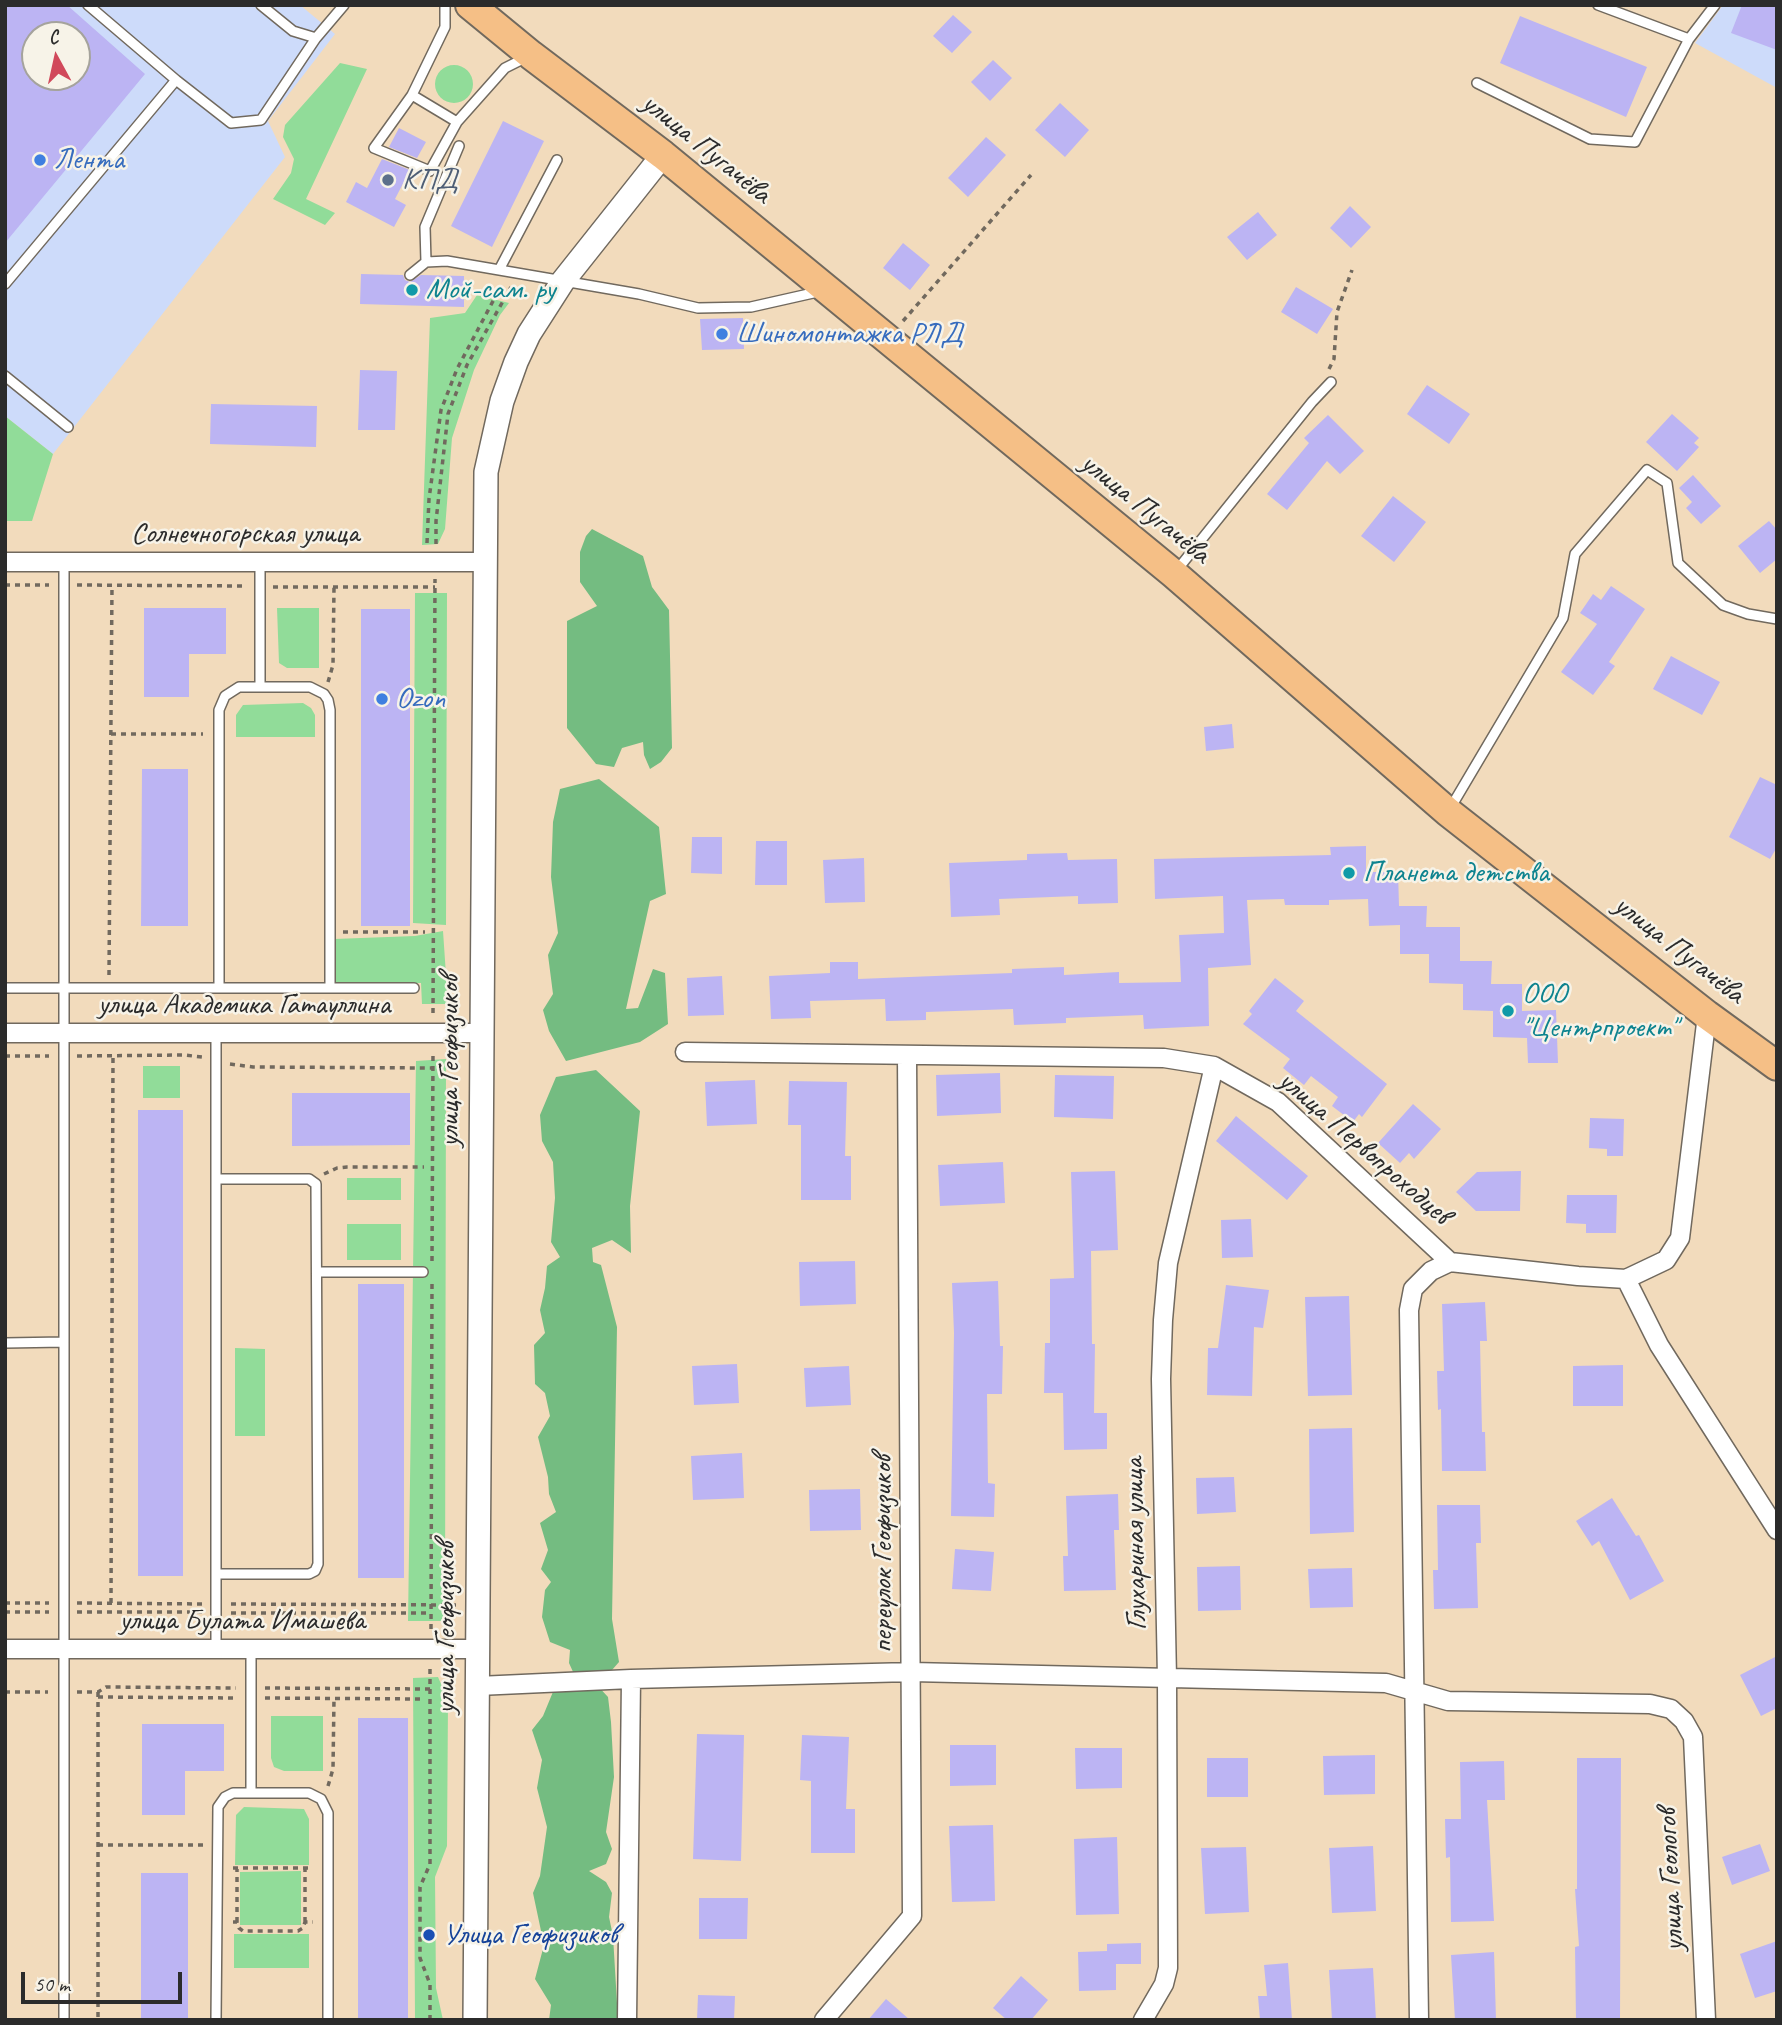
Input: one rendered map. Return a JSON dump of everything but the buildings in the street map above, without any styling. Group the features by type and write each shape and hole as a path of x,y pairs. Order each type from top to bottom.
{"main road":[{"name":"улица Пугачёва","path":"470,5 663,155 1174,574 1448,812 1707,1015 1777,1066"}],"street":[{"name":"улица Геофизиков","path":"475,2020 486,472 502,401 529,334 563,281 663,155"},
{"name":"Солнечногорская улица","path":"5,562 485,562"},
{"name":"улица Первопроходцев","path":"685,1052 1164,1058 1214,1066 1278,1102 1450,1262 1626,1279 1666,1260 1680,1238 1707,1015"},
{"name":"улица Академика Гатауллина","path":"5,1033 482,1033"},
{"name":"переулок Геофизиков","path":"824,2020 912,1916 907,1055"},
{"name":"Глухариная улица","path":"1143,2020 1164,1984 1168,1968 1167,1678 1161,1379 1163,1320 1168,1263 1214,1066"},
{"path":"1419,2020 1409,1310 1413,1289 1431,1271 1450,1262"},
{"path":"1626,1279 1659,1345 1777,1530"},
{"name":"улица Булата Имашева","path":"5,1649 478,1649"},
{"path":"478,1686 912,1672 1386,1683 1415,1690"},
{"path":"627,2020 631,1679"},
{"name":"улица Геологов","path":"1415,1690 1448,1701 1650,1704 1671,1709 1684,1721 1693,1737 1706,2020"}],"lane":[{"path":"88,5 230,123 261,120 316,38 344,5"},
{"path":"261,5 293,31 316,38"},
{"path":"445,5 444,27 412,95 374,148 430,171 457,122 505,68 531,55"},
{"path":"1598,5 1689,39"},
{"path":"1477,83 1590,139 1635,142 1689,39 1715,5"},
{"path":"5,284 176,80"},
{"path":"412,95 457,122"},
{"path":"426,262 425,227 459,146"},
{"path":"503,271 557,160"},
{"path":"410,275 426,262 447,261 698,307 751,307 827,290"},
{"path":"5,376 68,427"},
{"path":"1174,574 1331,382"},
{"path":"1448,812 1563,618 1575,554 1647,470 1667,483 1678,563 1723,605 1748,614 1777,619"},
{"path":"64,562 64,2020"},
{"path":"260,562 260,687"},
{"path":"219,988 219,710 225,696 239,687 310,687 324,694 328,700 330,988"},
{"path":"5,988 414,988"},
{"path":"216,1033 216,1649"},
{"path":"216,1179 309,1179 318,1191 317,1568 309,1574 216,1574"},
{"path":"318,1272 423,1272"},
{"path":"5,1343 64,1342"},
{"path":"251,1649 251,1793"},
{"path":"216,2020 217,1814 220,1801 233,1793 309,1793 321,1800 328,1814 328,2020"}],"path":[{"path":"886,340 1031,175"},
{"path":"1312,402 1334,359 1337,312 1352,270"},
{"path":"430,2020 430,1984 420,1958 420,1887 430,1864 435,587 431,562 429,499 441,410 503,271"},
{"path":"431,562 448,414 467,365 519,274"},
{"path":"5,585 435,587"},
{"path":"109,988 112,586"},
{"path":"324,694 333,665 334,587"},
{"path":"111,734 219,734"},
{"path":"330,932 425,932"},
{"path":"111,1603 113,1055"},
{"path":"313,1181 337,1168 424,1167"},
{"path":"5,1603 478,1605"},
{"path":"98,1692 98,2020"},
{"path":"321,1800 333,1769 334,1698"},
{"path":"98,1845 216,1845"},
{"path":"216,1868 328,1868"},
{"path":"237,1868 239,1928 243,1931 298,1931 303,1928 305,1922 305,1868"},
{"path":"305,1922 328,1923"},
{"path":"217,1923 237,1923"}],"shaded area":[{"path":"5,5 300,5 335,34 268,121 285,157 53,454 5,416"},
{"path":"1723,5 1777,5 1777,88 1695,43"}],"green space":[{"path":"340,63 367,69 306,199 335,213 325,225 273,199 291,173 294,159 283,137 285,125"},
{"path":"454,65 467,71 473,84 467,97 454,103 441,97 435,84 441,71"},
{"path":"477,295 509,303 500,315 474,370 452,438 445,529 438,544 422,545 430,318 465,313"},
{"path":"5,416 53,454 32,521 5,521"},
{"path":"592,529 643,556 652,587 669,610 672,748 661,762 650,769 644,755 643,742 622,748 614,767 596,764 567,728 567,621 597,606 580,582 580,552"},
{"path":"415,593 447,593 446,925 413,923"},
{"path":"277,608 319,608 319,668 287,668 279,663"},
{"path":"303,703 311,708 315,715 315,737 236,737 236,715 243,705"},
{"path":"599,779 659,827 666,894 650,901 626,1009 638,1008 653,969 665,973 668,1024 640,1042 566,1061 549,1031 543,1010 553,994 548,955 558,933 551,877 553,822 560,789"},
{"path":"443,931 448,1004 422,1004 421,983 335,983 334,939 415,936"},
{"path":"446,1059 445,1621 408,1621 416,1061"},
{"path":"143,1066 180,1066 180,1098 143,1098"},
{"path":"596,1070 640,1111 630,1206 631,1253 612,1240 592,1248 593,1262 601,1265 617,1327 612,1619 619,1662 612,1670 574,1674 569,1663 570,1650 550,1642 542,1617 545,1590 551,1582 541,1569 548,1550 540,1523 556,1512 549,1494 548,1477 538,1437 550,1416 545,1393 535,1384 534,1345 545,1333 540,1310 547,1266 560,1257 551,1242 555,1198 553,1162 542,1141 540,1115 556,1077"},
{"path":"347,1178 401,1178 401,1200 347,1200"},
{"path":"347,1224 401,1224 401,1260 347,1260"},
{"path":"235,1348 265,1349 265,1436 235,1436"},
{"path":"438,1677 448,1700 447,1846 435,1877 436,1988 443,2020 415,2020 413,1678"},
{"path":"595,1683 608,1697 611,1722 614,1777 606,1832 612,1849 606,1864 589,1871 606,1882 612,1893 609,1917 613,1936 618,2020 549,2020 551,2005 535,1979 544,1945 533,1893 540,1876 547,1827 537,1788 542,1760 532,1730 543,1716 555,1687"},
{"path":"271,1716 323,1716 323,1771 284,1771 274,1767 271,1758"},
{"path":"244,1807 304,1809 309,1819 309,1865 235,1865 236,1815"},
{"path":"301,1871 301,1925 240,1925 240,1872"},
{"path":"234,1934 309,1934 309,1968 234,1968"}],"place":[{"name":"Лента","path":"40,160"},
{"name":"КПД","path":"388,180"},
{"name":"Мой-сам. ру","path":"412,290"},
{"name":"Шиномонтажка РЛД","path":"722,334"},
{"name":"Ozon","path":"382,699"},
{"name":"Планета детства","path":"1349,873"},
{"name":"ООО \"Центрпроект\"","path":"1508,1011"},
{"name":"Улица Геофизиков","path":"429,1935"}]}
